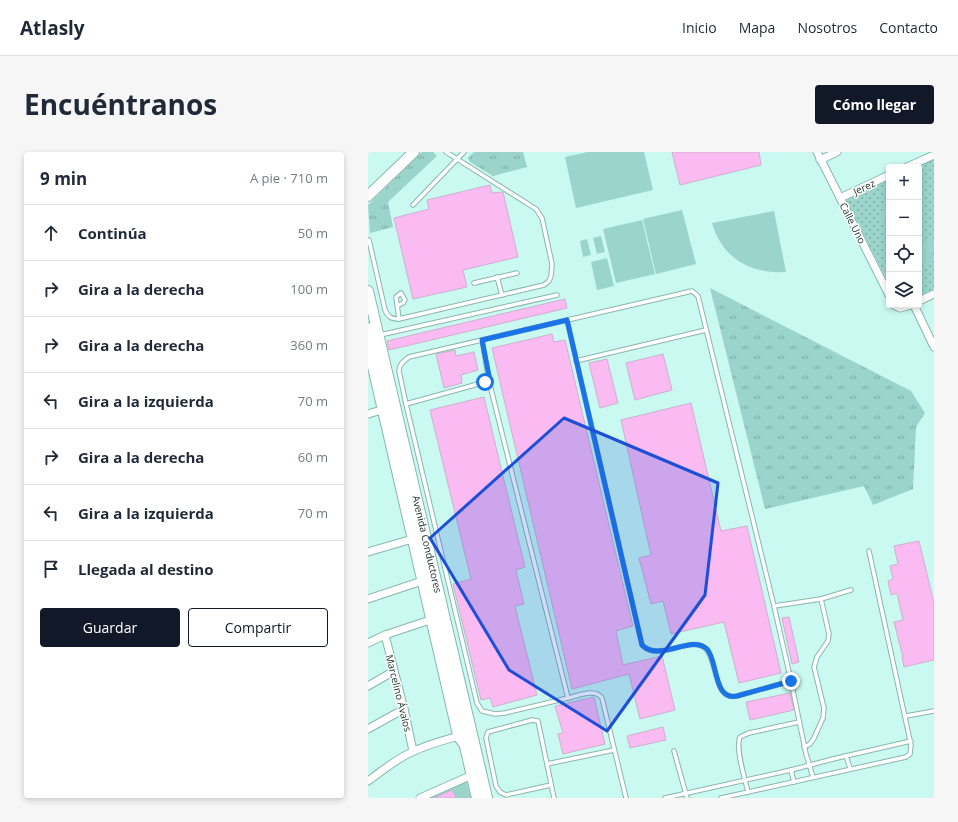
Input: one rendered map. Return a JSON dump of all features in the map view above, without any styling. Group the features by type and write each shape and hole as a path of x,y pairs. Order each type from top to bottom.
{"main road":[{"path":"368,188 406,152"},
{"path":"368,196 414,152"},
{"name":"Avenida Conductores","path":"368,291 487,798"},
{"name":"Avenida Conductores","path":"368,328 384,409 460,736 467,749 478,798"}],"street":[{"name":"Calle Uno","path":"817,152 886,289"},
{"path":"820,160 837,152"},
{"path":"914,164 934,155"},
{"name":"Jerez","path":"840,198 886,176"},
{"path":"922,300 934,294"},
{"path":"915,308 933,344"},
{"path":"368,352 384,409 368,414"},
{"path":"368,552 415,539"},
{"path":"368,599 424,580"},
{"path":"368,643 385,635 433,619"},
{"name":"Marcelino Ávalos","path":"385,635 413,751"},
{"path":"368,686 394,671"},
{"path":"368,729 404,709"},
{"path":"368,781 398,759 413,751 436,742 460,736"},
{"path":"420,798 472,775"}],"lane":[{"path":"369,240 385,310 390,318 399,319 544,285 549,281 552,272 552,264 542,218 534,207 446,152"},
{"path":"413,205 464,152"},
{"path":"474,283 517,273"},
{"path":"497,277 502,295"},
{"path":"626,798 600,695 591,693 495,714 482,711 476,703 398,371 399,366 409,357 692,291 698,296 774,606 804,747 813,777"},
{"path":"378,335 557,295"},
{"path":"397,306 399,319"},
{"path":"567,320 642,645 653,651 693,645 705,648 711,657 720,687 723,692 730,697 791,681"},
{"path":"576,361 706,330"},
{"path":"482,340 490,381 568,698"},
{"path":"406,404 490,381"},
{"path":"721,798 908,756 910,751 910,741 906,716 869,551"},
{"path":"774,606 821,599 851,590"},
{"path":"804,747 810,744 824,718 824,708 814,667 817,657 828,641 829,634 821,599"},
{"path":"906,716 934,711"},
{"path":"551,785 506,795 500,792 498,790 486,738 488,732 532,720 538,721 554,798"},
{"path":"748,792 738,741 740,737 749,733 799,722"},
{"path":"665,798 910,741"},
{"path":"547,764 614,750"},
{"path":"674,751 687,798"},
{"path":"846,756 850,768"},
{"path":"790,770 794,782"},
{"path":"522,792 524,798"}],"highlighted area":[{"path":"564,418 718,483 705,595 607,731 509,670 430,538"}],"green space":[{"path":"422,152 433,152 437,156 388,202 393,227 370,233 368,205"},
{"path":"474,152 523,152 527,167 493,176 470,162 468,158"},
{"path":"588,152 644,152 653,190 576,208 565,157"},
{"path":"934,158 934,289 922,295 922,164"},
{"path":"886,180 886,278 846,200"},
{"path":"886,201 886,222 879,219"},
{"path":"682,210 696,264 656,274 643,219"},
{"path":"774,211 786,272 761,270 749,267 739,261 723,246 712,223"},
{"path":"642,220 655,274 616,283 603,229"},
{"path":"601,236 605,252 597,254 593,238"},
{"path":"925,238 934,241 934,248 928,266 922,264 922,247"},
{"path":"587,239 591,255 583,257 580,241"},
{"path":"607,258 614,286 597,290 591,262"},
{"path":"710,288 911,391 925,413 916,427 913,489 873,505 864,486 765,509"},
{"path":"466,780 471,798 423,798"}],"building":[{"path":"672,152 759,152 761,165 680,185"},
{"path":"490,185 492,193 503,192 518,257 463,270 467,287 413,299 394,218 429,209 427,200"},
{"path":"565,299 567,308 389,350 387,341"},
{"path":"552,334 554,342 565,340 633,626 616,631 623,665 662,656 675,710 640,719 629,674 572,689 492,348"},
{"path":"455,350 456,356 474,352 478,370 461,375 462,383 444,388 436,354"},
{"path":"663,354 672,390 635,400 626,363"},
{"path":"607,359 618,403 600,408 589,363"},
{"path":"484,397 525,567 516,570 524,604 515,606 537,695 493,707 490,698 481,700 453,584 471,579 430,410"},
{"path":"691,403 721,531 747,526 781,673 739,683 724,622 671,634 663,601 651,604 639,558 651,555 621,420"},
{"path":"919,541 934,603 934,660 904,667 894,622 903,620 897,593 891,595 888,581 893,579 890,566 898,564 894,546"},
{"path":"789,617 799,662 792,664 782,618"},
{"path":"790,693 794,710 750,720 746,702"},
{"path":"594,697 605,744 563,754 558,734 563,733 555,706"},
{"path":"663,727 666,740 630,748 627,736"},
{"path":"452,790 456,798 434,798"}],"route":[{"path":"485,382 490,381 482,340 567,320 640,642 646,648 653,651 693,645 705,648 711,657 720,687 723,692 730,697 791,681"}]}
